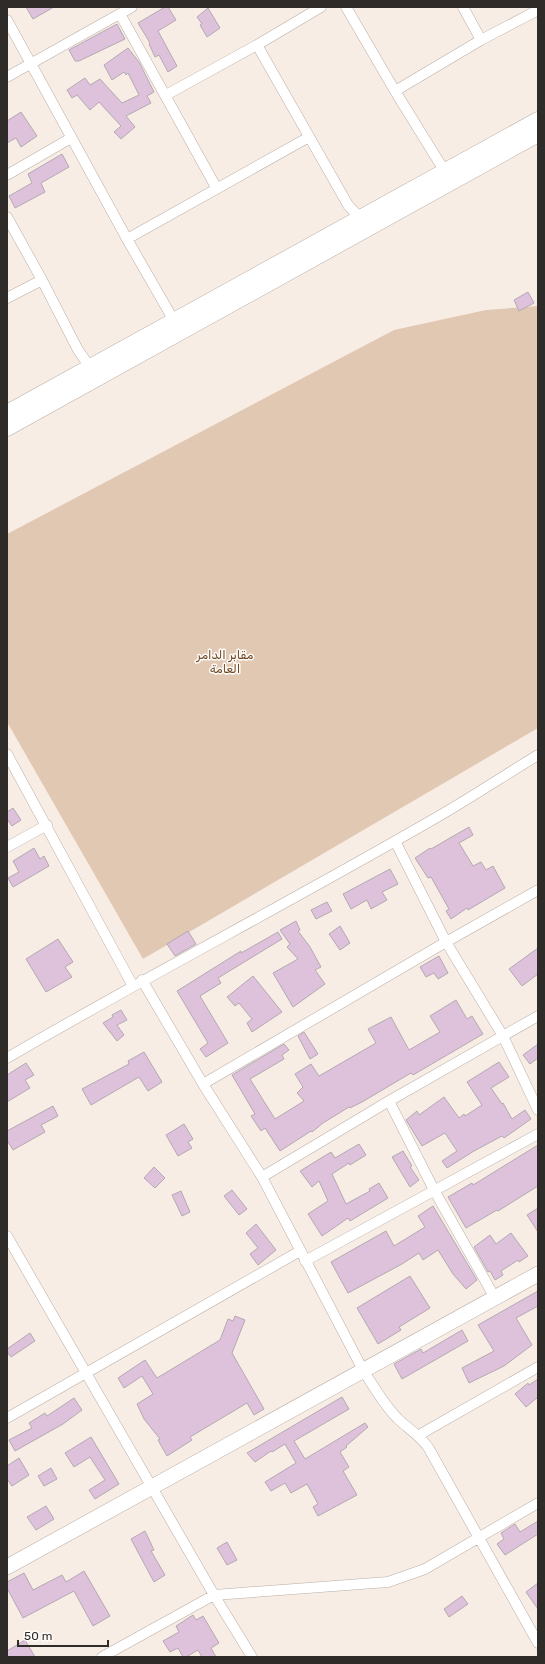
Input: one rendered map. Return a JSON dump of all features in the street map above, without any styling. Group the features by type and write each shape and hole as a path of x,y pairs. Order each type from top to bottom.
{"main road":[{"path":"7,413 90,367 177,326 447,176 538,120"},
{"path":"7,428 360,218 538,134"}],"street":[{"path":"7,77 132,7"},
{"path":"166,95 257,45 321,7"},
{"path":"346,7 447,176"},
{"path":"463,7 481,40"},
{"path":"395,91 481,40 538,10"},
{"path":"120,14 217,189"},
{"path":"7,20 127,239 177,326"},
{"path":"257,45 348,205 360,218"},
{"path":"127,239 308,137"},
{"path":"7,174 71,138"},
{"path":"7,216 78,350 90,367"},
{"path":"7,298 42,280"},
{"path":"7,754 47,825 133,986"},
{"path":"7,1058 142,980 440,816 538,755"},
{"path":"7,847 47,825"},
{"path":"395,841 446,942 503,1036 538,1110"},
{"path":"203,1084 538,890"},
{"path":"142,980 203,1084 262,1177 363,1370 380,1398 399,1419 419,1436 437,1460 538,1643"},
{"path":"262,1177 538,1016"},
{"path":"389,1102 434,1190 495,1298"},
{"path":"305,1261 538,1134"},
{"path":"7,1236 214,1595 252,1657"},
{"path":"7,1418 300,1251"},
{"path":"7,1567 538,1274"},
{"path":"419,1436 538,1367"},
{"path":"102,1657 214,1595 388,1582 425,1569 538,1503"}],"green space":[{"name":"مقابر الدامر العامة","path":"538,306 538,728 143,959 7,722 7,534 394,330 486,310"}],"building":[{"path":"26,7 54,7 33,19"},
{"path":"165,7 168,7 176,20 158,31 177,66 168,72 159,55 155,57 149,44 150,43 138,23"},
{"path":"208,8 220,28 207,37 200,25 202,24 197,17"},
{"path":"117,24 125,39 79,61 75,61 69,50"},
{"path":"128,48 139,62 154,92 147,96 151,103 126,116 135,127 121,139 114,132 121,126 99,102 90,110 77,95 72,98 67,90 85,78 90,85 100,79 122,103 139,95 128,73 126,75 124,72 112,80 104,65"},
{"path":"21,112 37,136 21,147 16,138 7,143 7,121"},
{"path":"62,154 69,167 41,183 45,192 15,208 9,196 32,183 28,174"},
{"path":"528,292 534,303 519,311 514,300"},
{"path":"13,808 21,820 12,826 7,819 7,812"},
{"path":"469,827 473,835 459,843 473,866 481,862 486,870 493,866 505,888 468,910 467,908 451,919 446,911 449,909 431,877 428,878 415,858 430,848 431,849"},
{"path":"34,848 40,859 44,856 49,866 13,887 8,878 19,872 13,861"},
{"path":"390,869 398,884 382,892 387,900 371,909 367,900 351,909 343,894"},
{"path":"327,902 332,911 316,919 311,910"},
{"path":"296,921 300,930 298,931 310,947 321,967 315,970 325,984 293,1007 273,973 298,959 287,947 290,944 280,930"},
{"path":"340,926 350,943 340,950 329,934"},
{"path":"188,931 196,944 175,956 167,944"},
{"path":"278,932 282,939 218,978 221,983 200,996 228,1043 206,1057 200,1049 208,1043 177,991 241,951 241,953"},
{"path":"58,939 73,962 65,967 72,977 46,992 26,959"},
{"path":"538,948 538,974 522,986 509,969"},
{"path":"439,956 448,973 438,979 434,973 426,977 420,967"},
{"path":"253,976 282,1012 252,1032 247,1023 252,1019 239,1003 235,1006 227,997"},
{"path":"456,1000 467,1019 472,1016 483,1034 413,1075 411,1073 362,1102 350,1108 349,1107 280,1151 265,1128 261,1131 251,1116 255,1114 232,1075 284,1044 289,1050 282,1055 284,1059 250,1079 275,1119 304,1101 297,1093 303,1087 295,1074 311,1064 319,1076 376,1043 368,1029 391,1017 409,1050 440,1032 430,1016"},
{"path":"121,1010 127,1020 117,1025 124,1035 117,1041 103,1023 113,1017 112,1015"},
{"path":"304,1032 318,1054 310,1059 298,1036"},
{"path":"538,1044 538,1058 530,1064 523,1055"},
{"path":"144,1052 162,1082 148,1091 139,1077 91,1105 82,1089 129,1064 128,1061"},
{"path":"499,1062 509,1077 491,1088 502,1104 503,1103 512,1119 525,1110 531,1119 504,1138 502,1136 447,1168 442,1161 457,1151 445,1133 422,1146 406,1120 417,1111 419,1115 444,1097 459,1118 464,1114 465,1116 482,1105 467,1082"},
{"path":"26,1063 34,1075 25,1080 30,1088 7,1102 7,1075"},
{"path":"53,1106 58,1116 41,1125 45,1132 13,1150 7,1140 7,1131"},
{"path":"184,1124 193,1139 188,1142 192,1148 178,1156 166,1135"},
{"path":"359,1144 366,1155 350,1165 349,1163 332,1174 346,1204 370,1191 369,1189 379,1183 388,1198 350,1221 348,1218 322,1236 308,1214 328,1201 319,1181 312,1187 300,1171 331,1152 335,1158"},
{"path":"538,1145 538,1186 498,1211 497,1210 466,1228 448,1197 472,1183 473,1185"},
{"path":"403,1151 412,1166 410,1167 419,1180 410,1187 392,1157"},
{"path":"154,1167 165,1178 155,1188 144,1178"},
{"path":"232,1190 247,1209 239,1215 224,1196"},
{"path":"181,1191 190,1212 182,1216 172,1195"},
{"path":"433,1206 477,1280 466,1289 453,1274 438,1250 423,1260 419,1253 402,1264 348,1293 331,1262 386,1231 394,1246 425,1227 418,1216"},
{"path":"538,1208 538,1232 527,1215"},
{"path":"256,1224 276,1250 258,1265 250,1254 258,1248 246,1233"},
{"path":"511,1233 528,1256 519,1262 518,1260 501,1271 503,1275 495,1280 490,1271 488,1272 474,1247 490,1235 496,1244"},
{"path":"410,1276 430,1308 399,1327 401,1330 378,1344 357,1308"},
{"path":"538,1291 538,1306 516,1318 532,1345 504,1366 469,1383 462,1368 494,1351 478,1325"},
{"path":"235,1316 245,1320 232,1353 264,1409 254,1415 247,1403 190,1437 192,1440 167,1456 158,1440 160,1439 144,1419 137,1404 153,1394 142,1376 124,1388 118,1378 145,1360 157,1378 220,1340 228,1319 233,1321"},
{"path":"462,1330 468,1341 402,1379 394,1364 421,1349 423,1353"},
{"path":"30,1333 35,1341 11,1357 7,1352 7,1349"},
{"path":"538,1379 538,1397 526,1407 515,1394 528,1383 529,1385"},
{"path":"342,1397 349,1409 294,1441 305,1459 365,1423 368,1427 340,1452 349,1467 343,1471 357,1495 318,1516 313,1507 318,1504 307,1484 291,1493 285,1483 271,1491 265,1482 296,1463 285,1444 272,1452 271,1451 255,1462 247,1453"},
{"path":"74,1398 82,1410 63,1424 15,1451 9,1440 32,1428 29,1423 45,1413 47,1416"},
{"path":"91,1437 119,1484 95,1499 89,1490 105,1480 90,1457 74,1467 65,1453"},
{"path":"19,1458 29,1475 12,1486 7,1479 7,1466"},
{"path":"51,1468 57,1479 44,1486 38,1476"},
{"path":"46,1506 54,1519 36,1530 27,1517"},
{"path":"538,1521 538,1534 505,1555 497,1544 504,1539 501,1533 515,1524 520,1532"},
{"path":"145,1531 154,1550 151,1551 165,1575 154,1582 131,1539"},
{"path":"227,1542 237,1560 227,1565 217,1548"},
{"path":"84,1571 110,1616 93,1626 74,1591 23,1618 7,1588 7,1582 24,1573 33,1590 62,1575 66,1582"},
{"path":"538,1583 538,1609 526,1592"},
{"path":"462,1596 468,1604 449,1617 444,1609"},
{"path":"193,1615 196,1620 203,1616 219,1643 211,1648 216,1657 202,1657 198,1650 186,1657 183,1657 178,1648 170,1652 163,1641 179,1632 176,1626"},
{"path":"25,1640 35,1657 7,1657 7,1651"}]}
